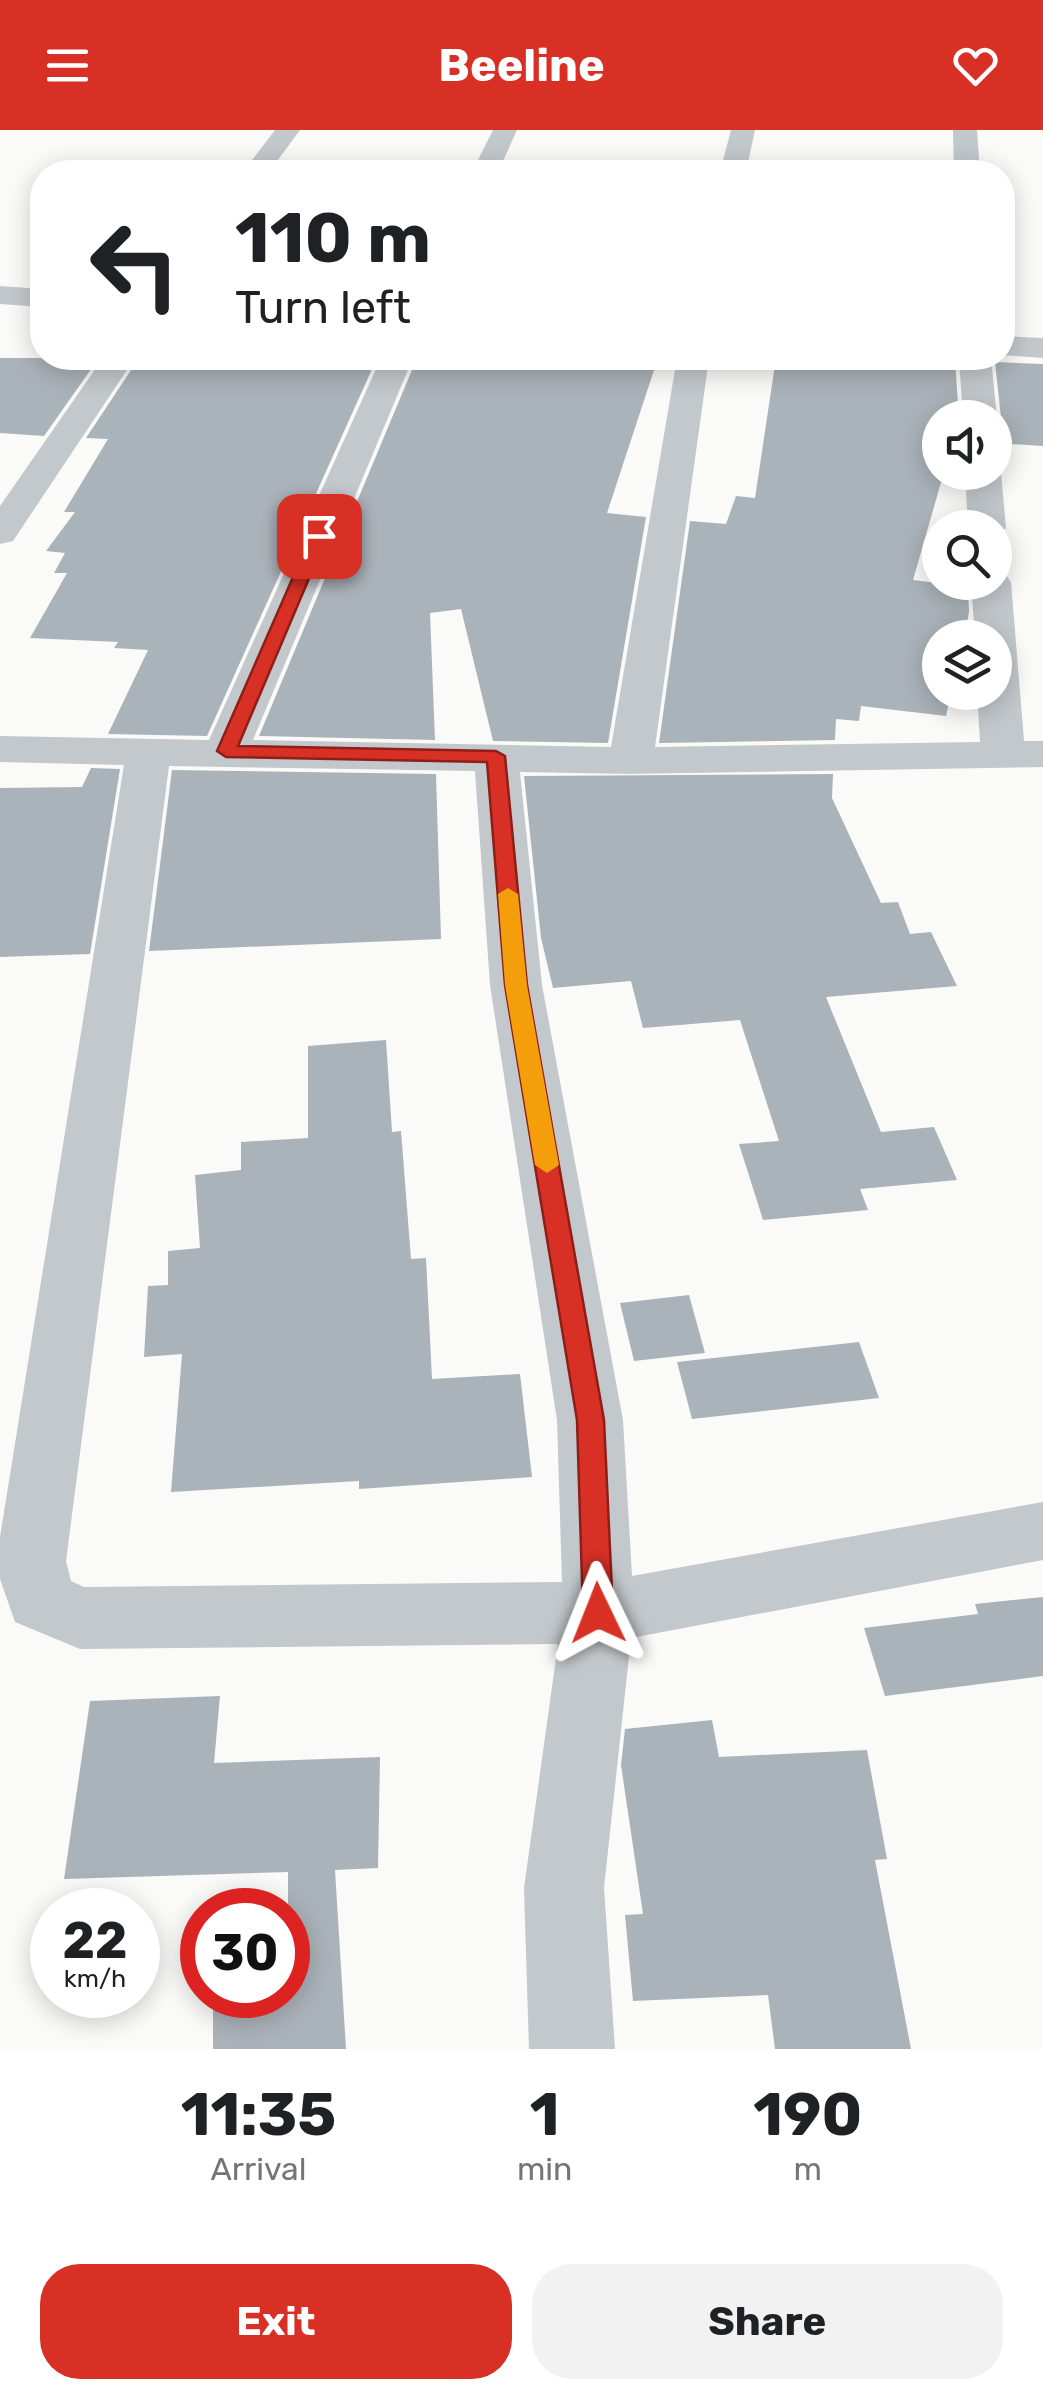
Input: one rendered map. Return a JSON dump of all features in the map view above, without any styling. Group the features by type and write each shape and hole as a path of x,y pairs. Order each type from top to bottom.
{"street":[{"path":"265,160 288,130"},
{"path":"491,160 505,130"},
{"path":"736,160 742,130"},
{"path":"965,130 966,160"},
{"path":"0,295 30,297"},
{"path":"1015,346 1043,348"},
{"path":"0,533 111,370"},
{"path":"226,751 392,370"},
{"path":"631,761 691,370"},
{"path":"977,370 979,400"},
{"path":"0,748 631,761 1023,753 1012,708"},
{"path":"149,750 31,1561 40,1600 80,1618 598,1613 1043,1532"},
{"path":"496,756 516,985 590,1420 598,1613 564,1888 572,2049"}],"building":[{"path":"0,358 30,358 30,370 91,370 44,436 0,433"},
{"path":"1015,363 1043,364 1043,446 1012,444 1012,400 999,400 996,370 1015,370"},
{"path":"131,370 372,370 207,736 108,734 148,650 114,648 118,642 30,638 67,573 54,573 65,553 46,551 75,512 64,512 108,439 86,438"},
{"path":"412,370 654,370 607,513 646,517 608,743 493,741 461,609 430,613 435,740 259,736"},
{"path":"774,370 956,370 958,400 922,400 922,490 939,490 933,510 922,510 922,549 913,580 922,581 922,600 969,600 967,620 922,620 922,710 947,710 946,716 861,706 859,721 836,719 835,740 659,743 690,521 726,524 736,496 755,498"},
{"path":"91,768 120,769 90,954 0,957 0,788 82,787"},
{"path":"172,770 436,774 441,939 149,951"},
{"path":"833,774 832,798 881,903 898,902 910,934 931,932 957,986 826,997 881,1132 934,1127 957,1180 860,1189 868,1210 763,1220 739,1144 779,1141 740,1020 643,1028 631,981 553,988 541,938 524,776"},
{"path":"386,1040 392,1132 401,1131 411,1259 426,1258 432,1379 520,1374 532,1477 359,1489 359,1481 171,1492 182,1354 144,1357 148,1286 168,1285 168,1251 200,1248 195,1175 241,1170 241,1142 308,1138 308,1046"},
{"path":"689,1295 705,1353 634,1361 620,1303"},
{"path":"859,1342 879,1398 692,1419 677,1362"},
{"path":"1043,1597 1043,1676 885,1696 864,1628 978,1614 975,1604"},
{"path":"220,1696 214,1763 380,1757 378,1868 335,1870 346,2049 213,2049 213,2018 310,2018 310,1888 288,1888 288,1872 64,1879 90,1701"},
{"path":"712,1720 719,1757 867,1750 887,1859 875,1860 911,2049 775,2049 768,1995 633,2001 625,1915 643,1914 621,1765 625,1729"}],"slow traffic":[{"path":"508,894 516,985 547,1165"}],"route":[{"path":"319,536 226,751 496,756 516,985 590,1420 598,1613"}]}
